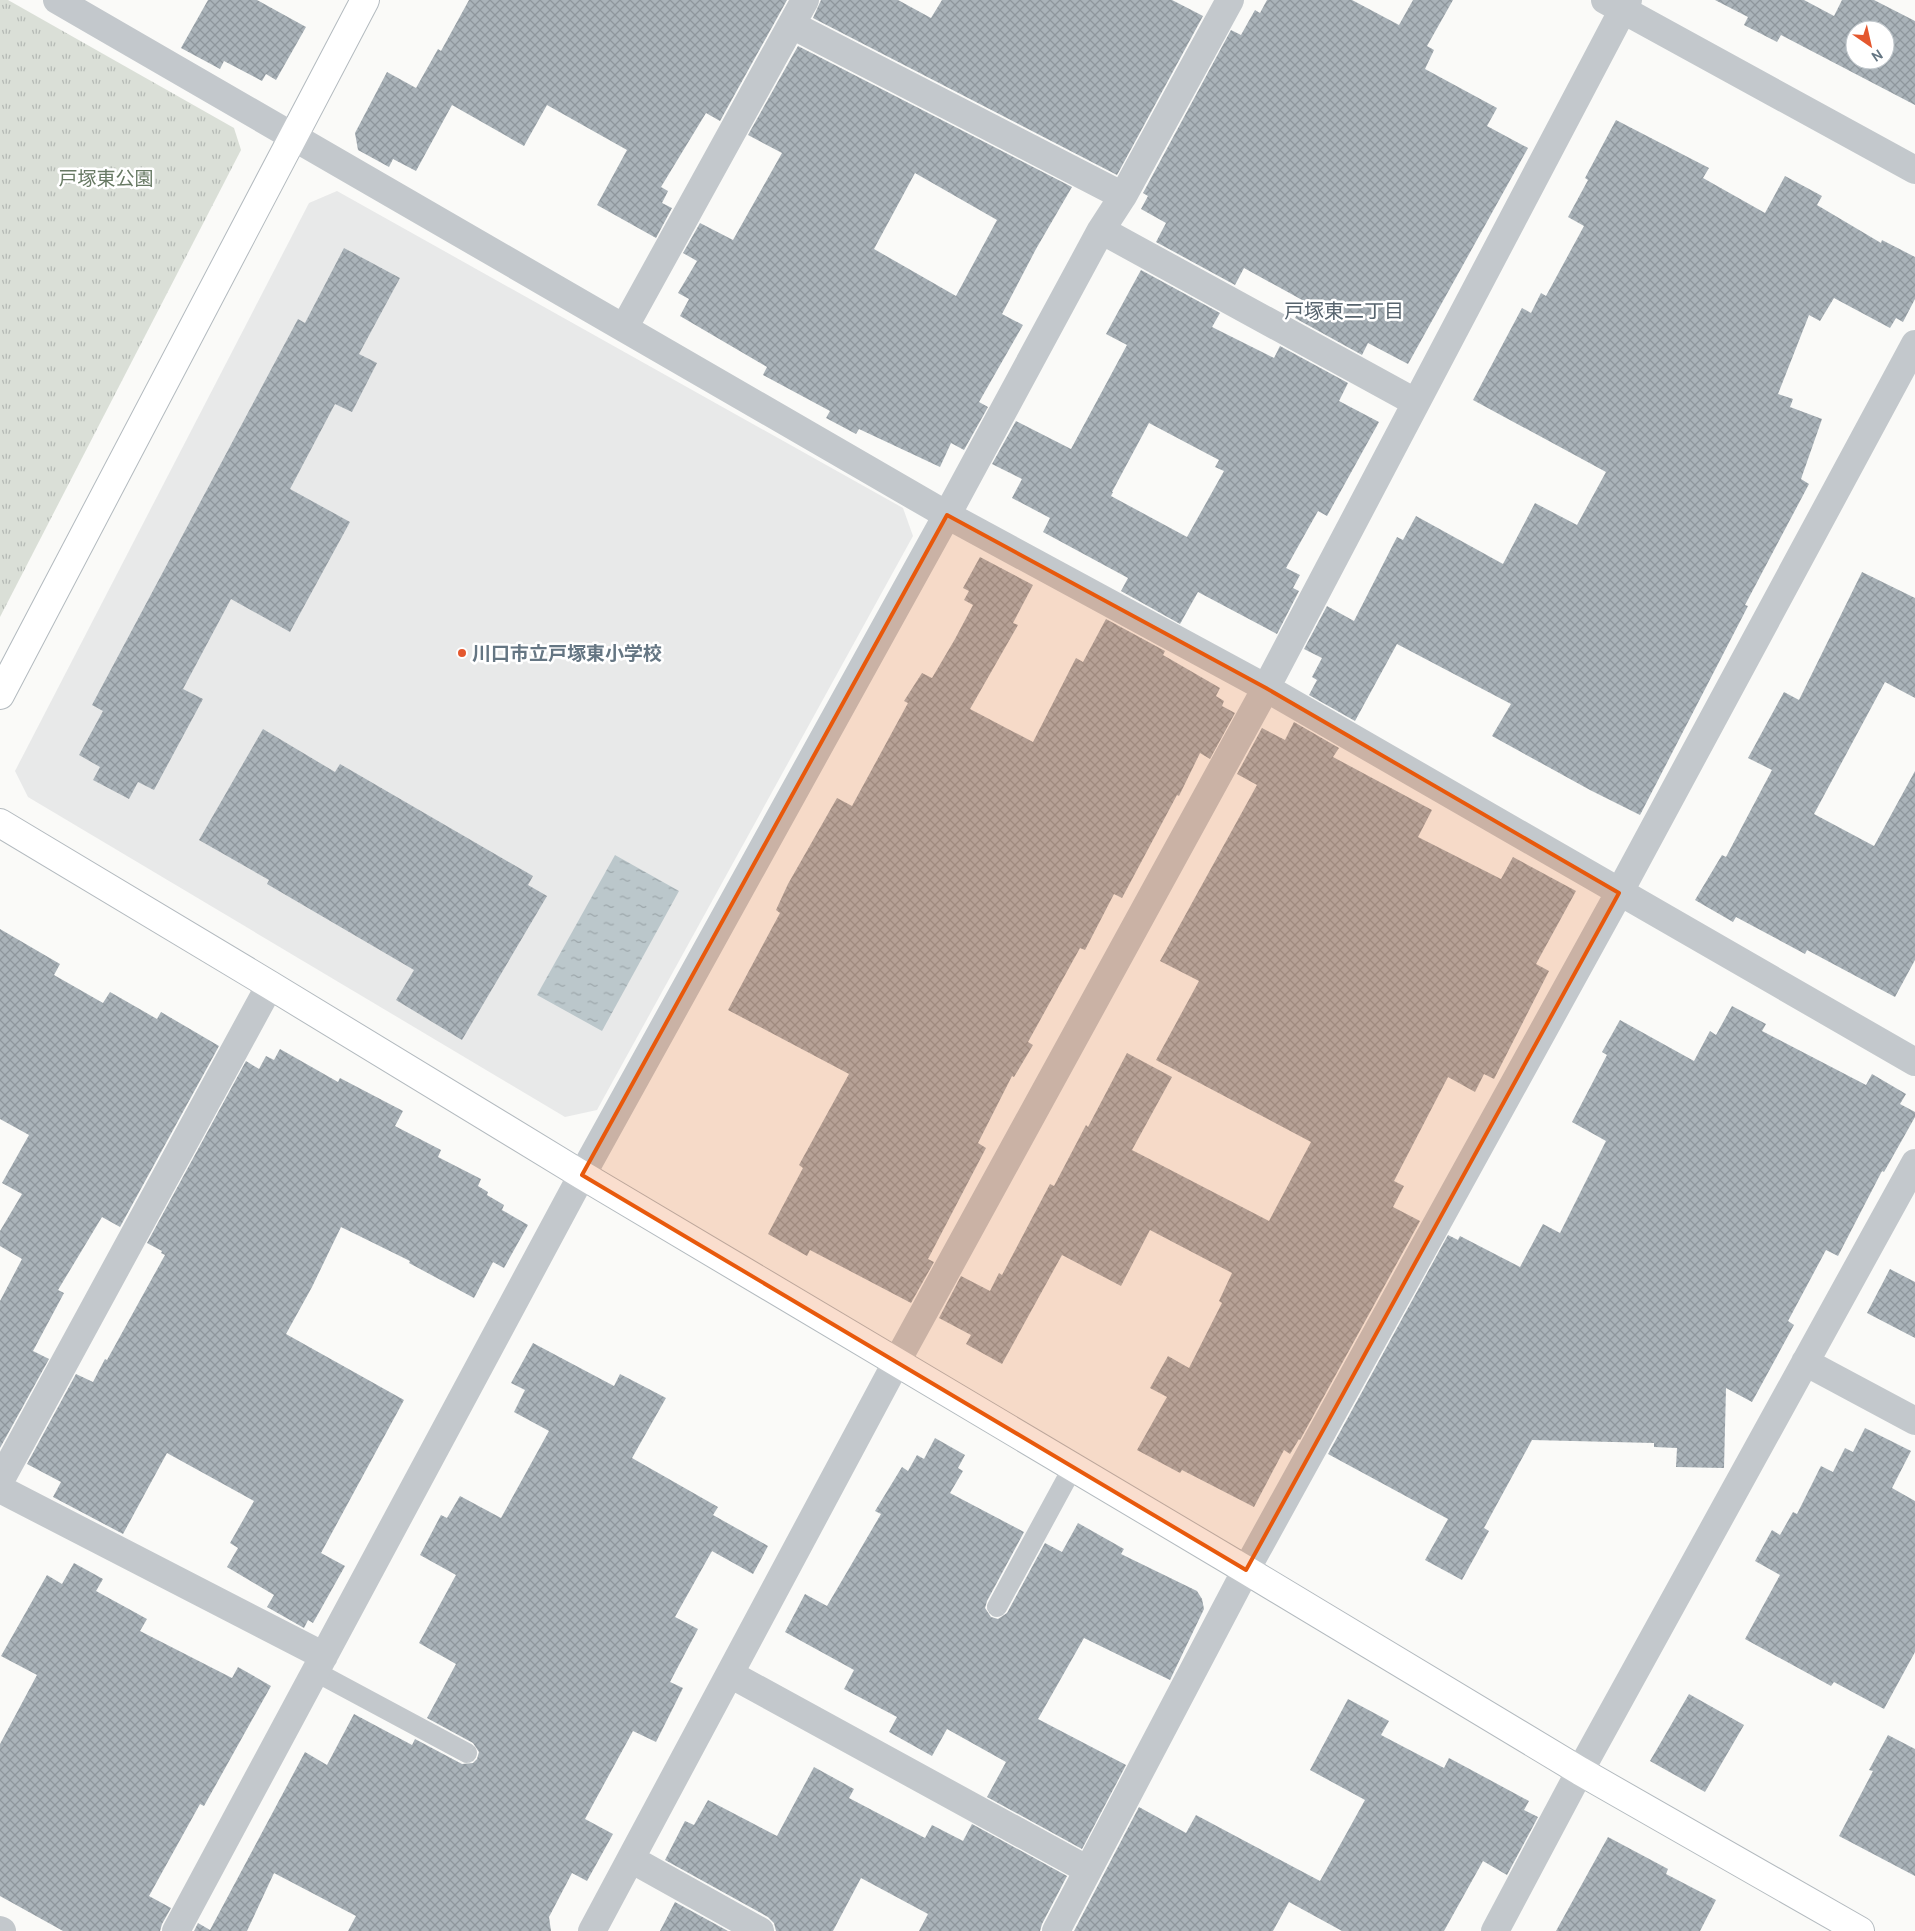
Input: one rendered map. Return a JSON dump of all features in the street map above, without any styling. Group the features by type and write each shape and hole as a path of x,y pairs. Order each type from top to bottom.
{"street":[{"path":"57,0 948,515 1266,688 1915,1062"},
{"path":"0,695 365,0"},
{"path":"624,328 805,0"},
{"path":"176,1931 582,1175 948,515 1101,230 1123,196 1230,0"},
{"path":"592,1931 896,1363 1266,688 1619,3 1915,170"},
{"path":"792,25 1123,196"},
{"path":"1101,230 1415,402"},
{"path":"1056,1931 1246,1570 1619,893 1915,344"},
{"path":"0,823 270,984 582,1175 1580,1771 1860,1931"},
{"path":"0,1481 270,984"},
{"path":"1495,1931 1580,1771 1915,1163"},
{"path":"1805,1362 1915,1422"},
{"path":"0,1489 320,1664"},
{"path":"730,1674 1088,1870"},
{"path":"631,1859 760,1931"}],"lane":[{"path":"997,1607 1073,1467"},
{"path":"320,1664 467,1753"}],"highlighted area":[{"path":"947,515 1266,688 1619,893 1246,1570 582,1175"}],"shaded area":[{"name":"川口市立戸塚東小学校","path":"337,191 903,508 913,536 597,1110 565,1117 28,797 15,771 309,203"}],"green space":[{"name":"戸塚東公園","path":"0,0 8,0 234,128 241,150 0,617"}],"water":[{"path":"615,855 679,891 602,1031 537,995"}],"building":[{"path":"208,0 257,0 306,27 276,80 266,74 262,81 224,61 220,69 181,48"},
{"path":"469,0 787,0 720,121 706,113 661,187 668,191 662,203 672,208 656,238 597,205 627,150 547,105 524,146 452,105 416,171 393,159 389,167 358,150 355,133 387,72 416,88 438,49 441,51"},
{"path":"821,0 898,0 931,18 942,0 1172,0 1203,16 1117,175 813,18"},
{"path":"1267,0 1352,0 1399,25 1413,0 1453,0 1427,46 1434,50 1425,69 1497,108 1487,126 1528,148 1408,364 1368,343 1362,355 1295,318 1304,301 1244,268 1235,285 1156,242 1166,223 1141,209 1148,196 1143,193 1231,30 1241,35 1255,10 1260,13"},
{"path":"1715,0 1804,0 1834,16 1842,0 1874,0 1915,21 1915,105 1848,70 1895,70 1895,20 1845,20 1845,68 1781,35 1777,42 1744,25 1748,17"},
{"path":"798,46 1072,187 1036,249 1002,314 1023,325 979,402 988,407 964,450 951,443 940,467 859,429 856,434 826,418 830,411 763,375 767,367 680,316 689,299 678,293 697,261 683,253 700,223 733,240 782,153 748,135","holes":["915,173 997,220 956,296 874,249"]},
{"path":"1616,120 1709,168 1703,178 1765,213 1785,176 1822,196 1817,205 1881,243 1882,240 1915,257 1915,299 1903,322 1896,318 1890,328 1834,298 1820,321 1809,315 1778,394 1793,399 1790,407 1822,419 1801,479 1809,484 1745,605 1748,606 1640,815 1492,736 1511,704 1397,644 1355,721 1309,695 1317,680 1312,677 1322,658 1304,649 1327,606 1354,621 1397,537 1403,540 1416,516 1503,564 1535,503 1577,525 1606,472 1473,400 1522,308 1531,313 1541,293 1546,296 1584,226 1568,217 1588,180 1585,178"},
{"path":"344,248 400,278 359,354 377,363 352,412 335,404 290,489 350,522 290,632 231,599 183,689 203,699 154,790 138,782 129,799 93,780 100,767 79,755 103,711 92,705 298,319 305,323"},
{"path":"1141,270 1220,313 1212,327 1274,358 1280,346 1348,383 1339,401 1379,422 1327,516 1318,511 1286,568 1300,575 1293,588 1299,591 1277,634 1198,592 1180,624 1121,591 1128,578 1043,532 1050,518 1012,498 1022,479 992,464 1016,421 1071,449 1127,345 1106,334","holes":["1149,423 1219,460 1215,467 1224,471 1187,537 1111,496"]},
{"path":"980,557 1033,585 1013,623 1018,625 970,709 1033,742 1076,658 1083,662 1106,619 1165,651 1163,655 1220,688 1216,696 1224,701 1222,706 1235,713 1210,759 1200,753 1179,796 1177,795 1122,898 1114,894 1085,950 1080,948 1028,1042 1033,1045 1014,1077 1012,1076 978,1143 986,1148 928,1259 934,1262 911,1303 810,1250 807,1256 768,1234 803,1168 799,1165 849,1074 728,1010 780,913 776,910 788,884 837,798 852,806 908,703 904,701 922,673 932,678 955,639 973,605 964,600 969,591 963,588"},
{"path":"1862,572 1915,598 1915,698 1885,682 1814,814 1874,846 1915,771 1915,960 1895,997 1807,950 1805,954 1736,917 1733,922 1695,900 1722,855 1726,857 1772,770 1748,758 1784,692 1799,700"},
{"path":"1294,722 1339,748 1333,757 1432,810 1418,837 1501,879 1513,857 1576,891 1536,964 1549,971 1494,1079 1484,1074 1475,1092 1448,1077 1394,1181 1404,1186 1393,1207 1420,1221 1300,1440 1290,1454 1284,1450 1254,1507 1182,1470 1180,1473 1137,1450 1167,1397 1150,1388 1168,1356 1189,1368 1222,1303 1219,1301 1232,1273 1150,1230 1121,1286 1062,1255 1002,1364 966,1344 971,1335 939,1318 961,1276 990,1291 999,1273 1002,1275 1050,1184 1054,1186 1127,1053 1172,1077 1132,1150 1269,1221 1311,1142 1156,1060 1199,981 1160,961 1257,785 1237,774 1262,728 1285,740"},
{"path":"263,729 335,772 340,764 533,876 528,885 547,896 462,1040 396,1000 414,970 267,884 269,880 199,840"},
{"path":"0,929 60,964 54,975 103,1003 110,992 157,1019 161,1012 219,1046 120,1227 102,1217 58,1290 64,1293 33,1351 49,1359 0,1448 0,1301 22,1259 0,1246 0,1231 22,1194 2,1183 29,1135 0,1119"},
{"path":"1732,1006 1766,1024 1762,1031 1866,1085 1872,1074 1906,1094 1900,1104 1915,1112 1915,1117 1884,1172 1882,1171 1838,1256 1826,1250 1788,1321 1794,1325 1752,1402 1726,1388 1724,1468 1676,1467 1677,1448 1654,1447 1654,1443 1532,1440 1484,1528 1489,1531 1462,1580 1425,1560 1448,1519 1328,1454 1448,1235 1458,1240 1460,1236 1520,1267 1543,1224 1560,1233 1606,1141 1572,1122 1607,1055 1602,1052 1620,1020 1694,1061 1710,1031 1716,1035"},
{"path":"280,1049 338,1082 340,1078 403,1111 395,1126 441,1150 438,1157 481,1179 478,1186 488,1192 487,1195 504,1205 502,1210 528,1225 504,1268 493,1262 474,1298 409,1263 410,1261 341,1227 312,1287 286,1334 404,1400 321,1553 345,1566 313,1623 308,1620 304,1628 267,1607 274,1595 227,1567 238,1548 230,1543 254,1501 167,1453 123,1534 53,1497 61,1482 27,1464 76,1374 93,1382 165,1255 161,1253 162,1251 147,1243 246,1061 259,1069 266,1056 274,1060"},
{"path":"1890,1269 1915,1282 1915,1338 1867,1313"},
{"path":"533,1343 614,1386 620,1374 666,1398 632,1458 718,1507 713,1515 768,1546 753,1574 712,1551 675,1617 698,1629 670,1682 683,1688 656,1742 633,1731 585,1819 613,1834 587,1881 572,1873 549,1917 551,1931 348,1931 356,1916 274,1873 247,1931 194,1931 198,1923 210,1930 305,1752 327,1765 354,1714 412,1745 415,1739 462,1764 473,1763 477,1759 479,1752 473,1743 427,1718 456,1664 419,1643 456,1575 420,1555 441,1515 447,1518 460,1496 501,1518 549,1431 514,1412 525,1390 511,1383"},
{"path":"1865,1428 1911,1451 1892,1488 1915,1501 1915,1652 1884,1709 1834,1682 1831,1686 1745,1639 1780,1575 1755,1561 1772,1530 1780,1535 1793,1512 1797,1514 1821,1466 1833,1472 1845,1448 1853,1452"},
{"path":"935,1438 965,1455 958,1468 963,1471 950,1493 1024,1532 987,1601 985,1608 991,1617 998,1619 1007,1613 1045,1543 1062,1552 1078,1523 1124,1549 1121,1554 1197,1591 1202,1599 1204,1609 1170,1680 1084,1638 1038,1719 1126,1765 1082,1849 987,1797 1006,1762 947,1729 932,1756 889,1732 897,1717 844,1689 854,1670 785,1632 805,1594 827,1606 881,1514 875,1511 902,1467 908,1471 917,1455 924,1459"},
{"path":"74,1563 103,1579 96,1591 147,1619 140,1631 232,1678 238,1667 271,1686 204,1806 200,1804 149,1896 171,1908 160,1931 63,1931 0,1896 0,1744 37,1675 1,1656 47,1575 62,1584"},
{"path":"1689,1694 1744,1725 1705,1792 1650,1761"},
{"path":"1348,1699 1389,1721 1381,1735 1444,1768 1449,1758 1529,1801 1524,1810 1538,1817 1507,1875 1483,1861 1444,1931 1342,1931 1289,1902 1273,1931 1074,1931 1139,1807 1186,1833 1196,1815 1320,1881 1365,1800 1310,1770"},
{"path":"1888,1735 1915,1749 1915,1876 1839,1836 1873,1771 1869,1770"},
{"path":"814,1767 854,1789 849,1798 925,1838 932,1825 963,1841 972,1824 1067,1876 1040,1931 919,1931 928,1914 861,1878 833,1931 776,1931 774,1923 768,1917 665,1860 685,1821 694,1825 708,1800 777,1836"},
{"path":"1608,1837 1668,1869 1666,1874 1716,1900 1700,1931 1556,1931"},
{"path":"675,1902 728,1931 660,1931"}],"place":[{"name":"川口市立戸塚東小学校","path":"462,653"}],"district":[{"name":"戸塚東二丁目","path":"1344,311"}]}
